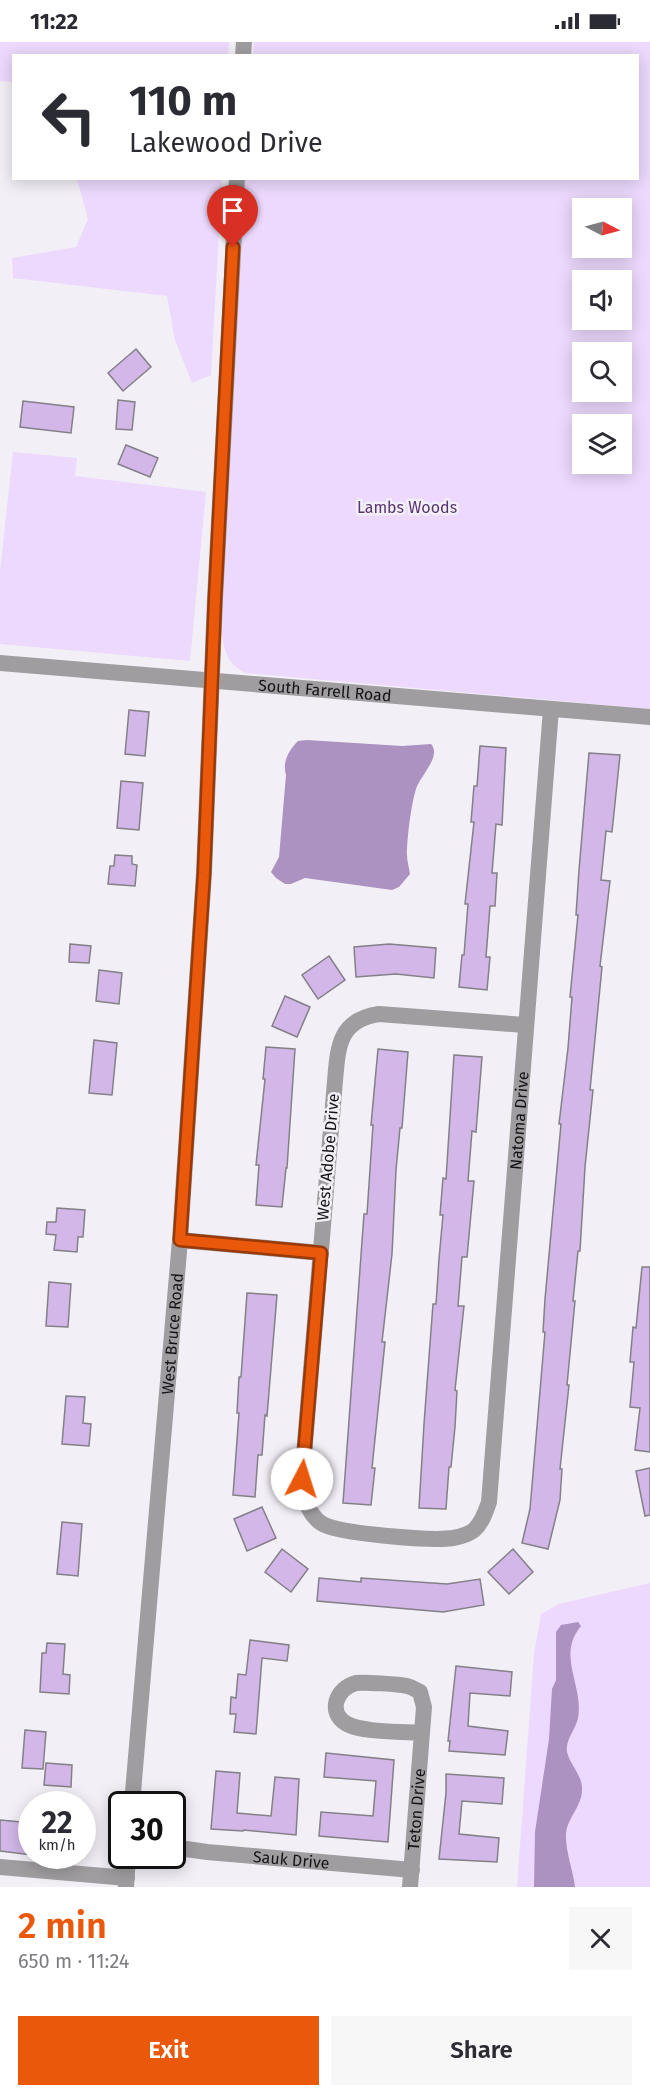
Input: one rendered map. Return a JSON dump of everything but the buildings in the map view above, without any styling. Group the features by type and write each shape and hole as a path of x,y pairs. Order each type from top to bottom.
{"street":[{"name":"West Bruce Road","path":"133,1791 180,1240 204,873 215,599 237,180"},
{"name":"South Farrell Road","path":"0,663 650,717"},
{"name":"Natoma Drive","path":"474,1530 486,1513 489,1502 551,709"},
{"name":"West Adobe Drive","path":"474,1530 454,1538 439,1539 352,1532 329,1527 312,1514 302,1490 338,1052 347,1030 366,1016 379,1014 525,1025"},
{"path":"180,1240 321,1253"},
{"name":"Teton Drive","path":"410,1887 424,1707 420,1692 407,1686 357,1683 345,1687 337,1697 335,1706 339,1717 347,1724 360,1728 422,1732"},
{"name":"Sauk Drive","path":"186,1849 412,1869"},
{"path":"0,1867 126,1882"}],"green space":[{"path":"0,42 229,42 228,54 12,54 12,82 0,81"},
{"name":"Lambs Woods","path":"254,42 650,42 650,709 246,673 234,665 224,647 221,625 245,180 639,180 639,54 253,54"},
{"path":"77,180 222,180 211,375 192,383 175,340 167,296 13,278 12,258 76,247 88,219"},
{"path":"13,452 77,458 75,476 206,492 190,661 0,644 0,571"},
{"path":"650,1583 650,1887 517,1887 534,1654 541,1614 559,1604"}],"shaded area":[{"path":"298,741 402,746 431,744 434,754 416,789 411,812 407,855 410,874 399,887 392,890 305,878 285,884 271,872 279,857 286,761 289,752"},
{"path":"578,1622 581,1626 574,1637 571,1660 579,1706 578,1718 569,1739 567,1752 582,1785 580,1801 566,1833 575,1887 534,1887 535,1832 549,1739 552,1689 556,1680 556,1632 561,1625"}],"route":[{"path":"233,247 204,873 180,1240 321,1253 302,1479"}]}
